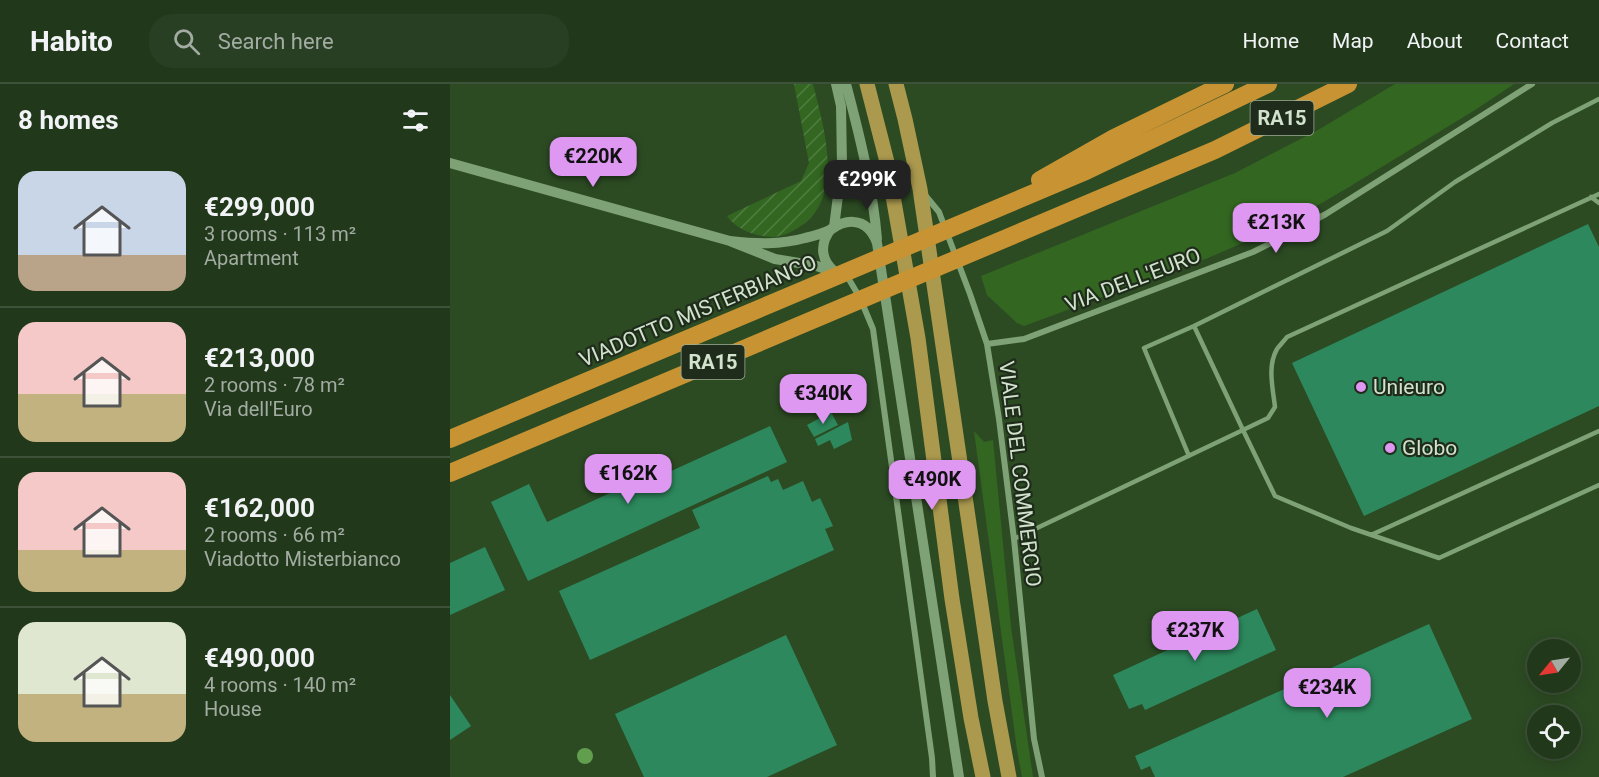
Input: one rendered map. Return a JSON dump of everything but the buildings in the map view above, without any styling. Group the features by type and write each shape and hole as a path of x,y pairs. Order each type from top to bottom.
{"highway":[{"path":"963,224 1114,138 1225,84"},
{"name":"RA15","path":"963,224 1086,171 1268,84"},
{"name":"RA15","path":"450,473 1215,150 1348,84"},
{"name":"VIADOTTO MISTERBIANCO","path":"450,439 963,224"}],"main road":[{"path":"867,84 887,162 918,338 952,599 983,777"},
{"path":"896,84 920,189 994,701 1009,777"}],"street":[{"path":"836,84 841,106 842,165 837,212 832,228 824,241 824,255 830,268 845,276 860,298 873,329 933,777"},
{"path":"846,84 856,122 875,220 877,246 959,777"},
{"name":"VIA DELL'EURO","path":"987,345 1024,339 1261,248 1326,214 1532,84"},
{"path":"450,163 730,241 775,259 816,266 845,276 866,272 874,262 877,246 871,231 860,223 846,222 804,238 785,242 761,244 730,241"},
{"name":"VIALE DEL COMMERCIO","path":"920,189 939,212 987,345 1014,539 1034,739 1042,777"}],"lane":[{"path":"1189,456 1144,348 1194,326 1387,231 1455,182 1552,123 1599,99"},
{"path":"1014,539 1268,418 1275,407 1271,364 1277,349 1287,337 1599,194"},
{"path":"1591,197 1599,203"},
{"path":"1194,326 1275,496 1371,535 1439,558 1599,485"},
{"path":"1371,535 1599,431"}],"green space":[{"path":"794,84 813,84 827,157 824,194 817,210 798,228 776,237 759,235 741,229 727,216 801,181 809,163"},
{"path":"1395,84 1514,84 1284,225 1208,258 1024,326 1017,323 987,295 981,276 1235,173 1318,130"},
{"path":"974,431 984,442 993,440 1011,627 1033,777 1022,777 1017,750"}],"place":[{"name":"Unieuro","path":"1361,387"},
{"name":"Globo","path":"1390,448"}]}
